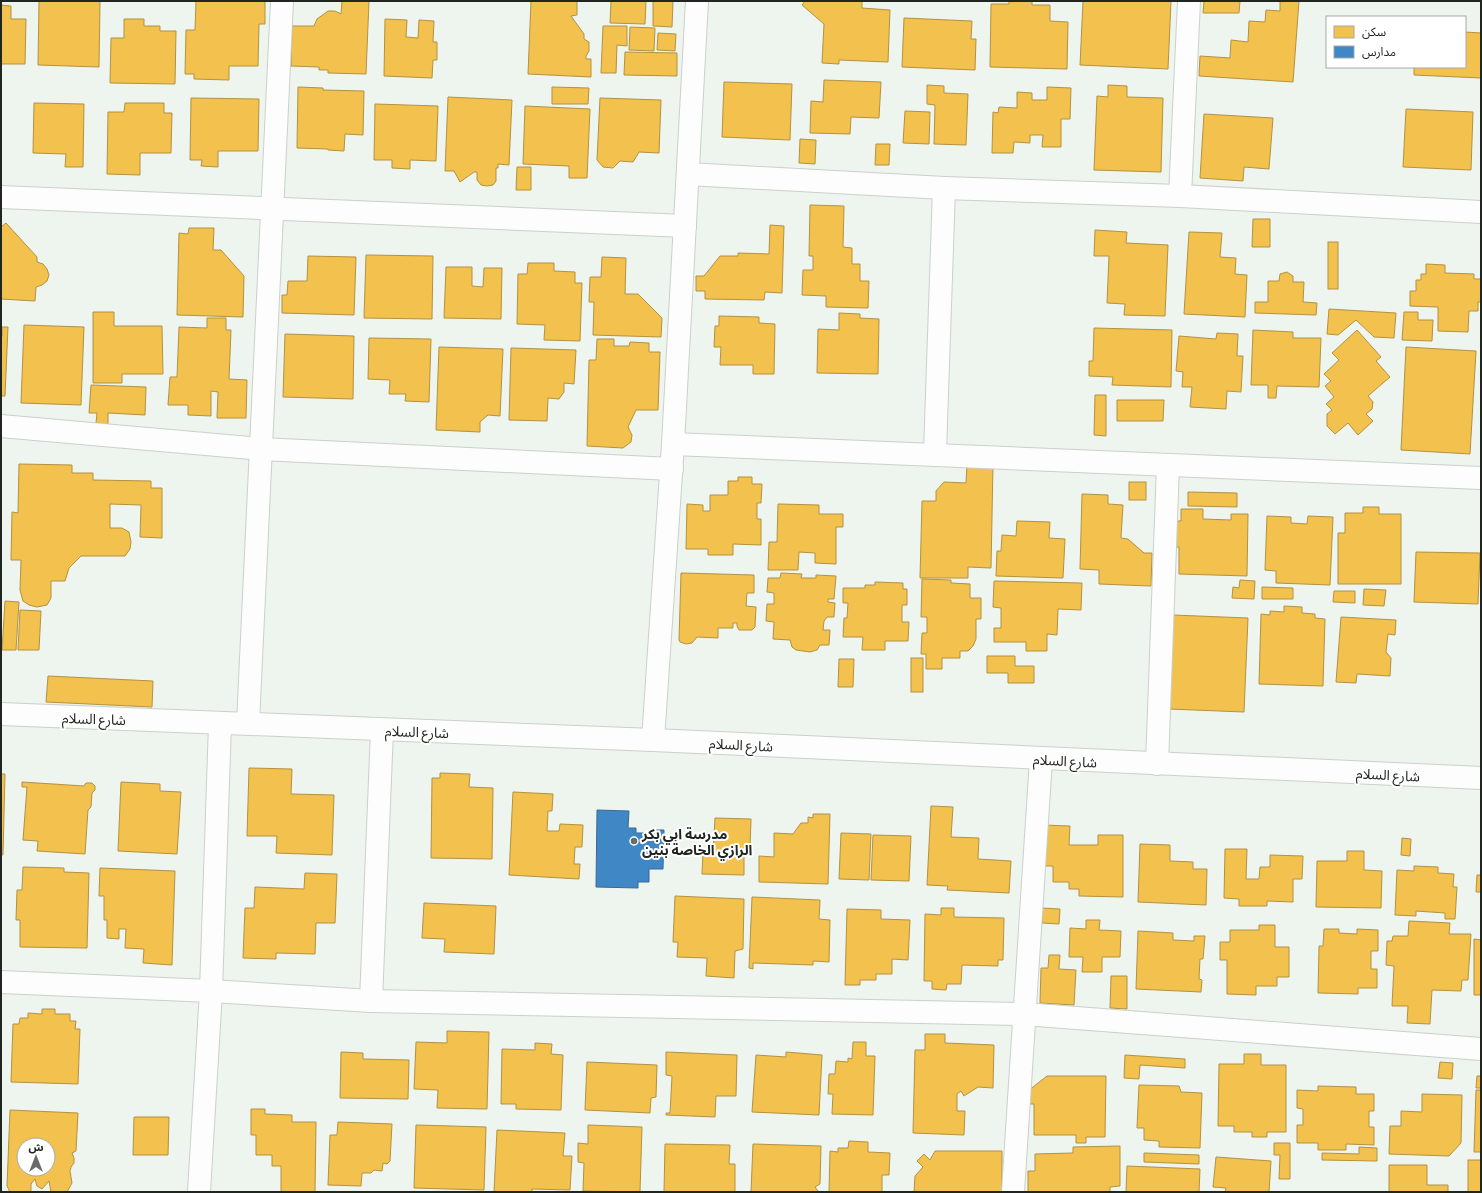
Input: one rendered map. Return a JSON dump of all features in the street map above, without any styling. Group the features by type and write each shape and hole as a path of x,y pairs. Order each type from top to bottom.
{"street":[{"path":"248,723 282,1"},
{"path":"653,740 672,469 697,1"},
{"path":"1180,196 1190,1"},
{"path":"688,174 944,188 1180,196 1481,212"},
{"path":"936,453 944,188"},
{"path":"1,197 685,226"},
{"path":"1,426 261,449 672,469"},
{"path":"673,444 936,453 1168,465 1481,478"},
{"path":"1157,764 1168,465"},
{"name":"شارع السلام","path":"1,714 220,724 248,723 382,730 653,740 1481,778"},
{"path":"199,1192 212,991 220,724"},
{"path":"371,1000 382,730"},
{"path":"1012,1192 1041,759"},
{"path":"1,982 212,991 371,1000 1024,1014 1481,1049"}],"building: سكن":[{"path":"39,1 100,1 99,67 38,65"},
{"path":"196,1 265,1 265,24 259,24 258,66 229,66 229,80 194,79 194,74 185,74 186,30 195,30"},
{"path":"342,1 369,1 366,74 328,73 328,70 319,70 319,67 291,66 292,26 314,26 317,19 328,11 335,11 341,14"},
{"path":"531,1 577,1 577,15 571,16 584,34 584,39 589,42 589,51 586,59 591,59 591,77 528,74"},
{"path":"611,1 646,1 645,24 610,23"},
{"path":"653,1 673,1 672,27 653,26"},
{"path":"805,1 862,1 862,8 890,10 888,62 839,60 839,64 822,63 824,24 802,5"},
{"path":"1009,1 1032,1 1032,5 1050,5 1050,21 1068,22 1067,69 990,67 991,4 1009,4"},
{"path":"1083,1 1171,1 1168,69 1080,65"},
{"path":"1204,1 1240,1 1239,13 1203,13"},
{"path":"1280,1 1299,1 1293,82 1199,76 1200,56 1230,58 1231,40 1248,42 1249,21 1265,22 1266,10 1280,11"},
{"path":"1,5 11,6 11,19 26,19 25,64 1,64"},
{"path":"904,18 972,21 971,39 976,39 975,70 902,67"},
{"path":"124,19 144,19 144,26 160,26 160,31 176,31 175,84 110,83 111,38 124,38"},
{"path":"385,19 407,20 406,37 418,38 419,20 434,21 433,42 437,42 437,60 433,60 432,78 384,76"},
{"path":"603,26 627,26 627,46 617,45 616,73 601,73"},
{"path":"630,27 655,28 654,51 629,50"},
{"path":"1466,32 1481,33 1481,78 1414,75 1414,68 1466,68"},
{"path":"658,33 676,34 675,51 657,50"},
{"path":"625,52 677,53 677,76 624,75"},
{"path":"824,80 881,82 879,118 851,117 850,134 810,133 811,101 823,102"},
{"path":"724,82 792,84 790,140 722,137"},
{"path":"927,85 944,86 944,93 968,94 966,145 934,144 935,105 927,104"},
{"path":"1108,85 1127,86 1127,97 1163,98 1161,172 1094,170 1097,96 1108,97"},
{"path":"298,87 323,88 323,90 364,91 363,135 345,134 344,151 297,148"},
{"path":"552,87 589,88 588,104 552,104"},
{"path":"1047,87 1071,88 1070,119 1061,119 1061,147 1042,147 1043,135 1030,135 1030,143 1014,142 1013,153 992,153 993,112 998,113 999,107 1017,108 1017,92 1032,93 1032,100 1047,100"},
{"path":"448,97 512,100 509,165 498,164 498,168 496,168 496,181 493,185 481,185 477,180 477,172 474,172 460,182 454,171 445,171"},
{"path":"191,98 259,99 258,151 218,151 218,167 201,166 202,160 190,160"},
{"path":"600,98 661,100 659,153 639,152 633,162 620,161 613,168 603,167 597,160"},
{"path":"34,103 84,104 83,167 65,167 66,154 33,153"},
{"path":"125,103 164,103 164,113 172,113 171,153 140,153 140,175 107,174 108,112 124,112"},
{"path":"375,104 438,106 436,161 410,160 410,169 392,168 392,160 374,160"},
{"path":"525,106 590,109 587,178 569,178 569,166 523,164"},
{"path":"1406,109 1473,112 1471,170 1403,167"},
{"path":"905,111 930,112 929,144 903,143"},
{"path":"1204,114 1273,118 1269,169 1244,167 1243,181 1200,178"},
{"path":"800,139 816,140 815,164 799,163"},
{"path":"876,144 890,144 889,165 875,165"},
{"path":"517,167 531,167 531,190 516,190"},
{"path":"810,205 844,206 843,247 852,248 852,264 860,264 860,281 869,281 868,308 826,307 826,296 802,295 803,270 813,270 813,256 809,256"},
{"path":"1253,219 1270,219 1270,247 1252,247"},
{"path":"6,223 37,257 37,262 43,264 47,269 49,275 47,281 36,287 35,301 1,299 1,227"},
{"path":"770,225 784,226 782,293 765,292 764,300 705,299 705,291 696,291 696,276 704,276 720,256 738,256 738,253 769,254"},
{"path":"189,228 214,228 213,250 221,250 244,276 243,317 177,315 179,233 188,234"},
{"path":"1095,230 1127,232 1126,243 1168,245 1165,316 1124,315 1125,304 1107,303 1109,256 1094,256"},
{"path":"1189,232 1222,233 1220,257 1236,258 1235,274 1247,275 1245,317 1184,314"},
{"path":"1328,242 1338,242 1338,289 1328,289"},
{"path":"366,255 433,256 432,319 364,318"},
{"path":"308,256 356,257 354,315 282,313 282,295 287,295 288,281 307,281"},
{"path":"602,257 626,258 625,294 638,294 662,318 661,337 593,335 594,302 589,302 590,277 601,277"},
{"path":"528,263 554,263 554,271 575,272 575,283 582,283 580,341 544,340 545,325 517,324 518,274 527,274"},
{"path":"1426,264 1445,265 1445,273 1474,274 1474,279 1481,279 1481,302 1478,302 1478,311 1469,311 1468,332 1438,331 1438,307 1410,306 1410,291 1416,291 1416,280 1421,280 1421,274 1426,274"},
{"path":"446,267 472,267 472,286 483,287 484,268 502,268 501,319 444,318"},
{"path":"1287,272 1293,276 1293,282 1304,282 1303,302 1317,303 1316,315 1255,313 1255,302 1268,302 1268,281 1279,281 1280,274"},
{"path":"1329,309 1396,313 1394,338 1374,337 1356,320 1338,335 1327,334"},
{"path":"93,312 114,312 114,326 162,326 163,374 122,374 122,383 93,383"},
{"path":"1404,312 1418,312 1418,320 1433,320 1432,341 1402,340"},
{"path":"839,313 860,314 860,318 879,319 878,374 817,373 818,329 839,330"},
{"path":"719,316 759,317 759,323 775,324 774,374 753,374 753,365 720,365 721,347 714,347 715,326 719,326"},
{"path":"207,318 226,318 226,330 231,330 229,379 247,380 246,418 217,418 218,392 211,391 211,416 188,415 188,405 168,405 170,377 177,377 179,327 207,328"},
{"path":"24,325 84,327 81,405 21,403"},
{"path":"2,327 8,327 5,396 1,396"},
{"path":"1094,328 1172,330 1171,387 1112,385 1113,377 1089,376 1089,361 1093,361"},
{"path":"1253,330 1293,332 1293,338 1321,338 1319,387 1277,386 1276,398 1268,398 1268,385 1251,385"},
{"path":"1357,330 1381,357 1376,361 1390,377 1368,396 1373,402 1372,409 1366,414 1373,421 1358,435 1348,423 1335,434 1327,426 1327,414 1332,410 1326,404 1334,397 1325,386 1331,381 1324,374 1339,360 1332,353"},
{"path":"1217,333 1238,334 1237,356 1243,356 1241,392 1227,391 1226,409 1190,407 1192,387 1182,387 1183,372 1176,371 1179,336 1216,339"},
{"path":"285,334 354,336 353,399 283,397"},
{"path":"369,338 431,339 429,402 405,401 406,394 389,394 390,380 368,379"},
{"path":"597,339 614,339 614,346 629,346 630,342 649,343 649,352 660,352 658,410 636,410 628,427 632,435 631,442 623,448 587,446 589,360 596,360"},
{"path":"439,347 503,349 500,416 488,415 480,422 480,432 436,430"},
{"path":"1406,347 1476,351 1470,454 1401,450"},
{"path":"511,348 576,350 574,384 564,383 564,392 559,399 548,398 547,421 509,420"},
{"path":"91,385 146,387 145,415 108,413 108,424 96,423 97,413 89,413"},
{"path":"1095,395 1106,395 1106,436 1094,435"},
{"path":"1117,400 1164,400 1163,421 1117,421"},
{"path":"19,464 72,465 72,473 93,473 93,480 151,481 151,488 162,488 162,538 140,537 141,505 110,504 110,528 122,528 129,532 131,542 130,549 125,556 81,556 69,568 65,581 51,581 51,598 47,605 37,607 29,605 23,601 20,590 21,560 11,560 12,512 18,513"},
{"path":"967,464 993,465 991,568 968,567 968,578 920,578 922,501 936,501 936,491 944,482 966,483"},
{"path":"738,477 752,477 752,484 762,484 761,503 757,503 757,519 761,519 761,545 733,544 733,555 708,555 708,549 686,549 687,504 703,505 703,511 710,511 710,495 728,495 728,481 738,481"},
{"path":"1129,482 1146,482 1146,500 1129,500"},
{"path":"1188,492 1237,493 1237,507 1188,506"},
{"path":"1082,494 1108,495 1108,504 1123,505 1121,538 1128,539 1144,553 1152,553 1151,586 1099,584 1099,570 1080,569"},
{"path":"778,504 819,505 819,514 843,514 843,527 836,527 836,564 815,563 815,553 799,552 798,570 768,570 769,542 777,542"},
{"path":"1363,507 1379,507 1379,514 1401,514 1401,584 1338,584 1338,533 1345,533 1345,513 1363,513"},
{"path":"1181,509 1203,509 1203,519 1231,520 1231,514 1248,514 1247,576 1179,574 1179,547 1175,547 1175,521 1181,521"},
{"path":"1267,516 1291,517 1291,523 1307,524 1308,516 1333,517 1330,585 1276,583 1276,571 1265,570"},
{"path":"1017,521 1050,522 1049,538 1065,539 1063,578 996,576 997,551 1001,551 1002,535 1016,536"},
{"path":"1416,552 1480,553 1478,604 1414,602"},
{"path":"681,573 754,575 754,593 747,593 746,606 756,607 755,627 752,630 739,630 737,623 733,623 733,628 718,628 718,638 697,637 692,643 686,644 680,642"},
{"path":"781,573 802,574 801,578 816,578 816,575 836,576 834,599 828,599 828,602 835,603 834,617 827,617 824,621 823,630 830,630 829,645 820,645 817,650 810,652 796,650 792,647 790,640 773,639 774,622 766,621 767,604 774,604 774,593 767,592 768,578 780,578"},
{"path":"922,579 951,580 951,583 970,584 970,598 981,598 981,619 976,619 976,639 973,646 968,651 960,651 960,658 942,658 942,669 926,669 926,654 921,654 922,633 927,633 927,617 921,617"},
{"path":"1240,580 1255,581 1254,599 1232,598 1233,587 1239,588"},
{"path":"994,581 1082,583 1081,610 1058,609 1057,635 1047,634 1047,651 1026,651 1026,642 994,642 994,628 1001,628 1001,608 993,607"},
{"path":"875,582 903,583 903,589 907,589 907,605 902,605 902,622 909,622 908,641 885,641 885,650 862,650 863,637 843,637 844,618 847,618 848,603 843,603 843,588 865,588 865,585 875,585"},
{"path":"1262,587 1293,588 1293,599 1262,599"},
{"path":"1364,589 1386,590 1384,606 1363,605"},
{"path":"1334,591 1355,591 1355,603 1333,602"},
{"path":"5,601 19,602 16,650 2,650"},
{"path":"1284,606 1302,607 1302,613 1315,614 1315,618 1325,619 1323,686 1259,684 1261,614 1270,615 1270,611 1284,612"},
{"path":"20,610 41,611 39,650 18,650"},
{"path":"1173,615 1248,618 1244,712 1169,709"},
{"path":"1341,617 1396,620 1395,635 1388,634 1386,652 1391,658 1390,676 1357,674 1356,683 1336,682"},
{"path":"987,656 1015,656 1015,666 1034,666 1034,683 1008,683 1008,673 987,673"},
{"path":"911,658 923,658 923,692 911,692"},
{"path":"839,659 854,659 853,687 838,687"},
{"path":"48,676 153,681 152,707 46,702"},
{"path":"249,768 292,769 291,794 334,795 332,855 276,853 277,836 247,836"},
{"path":"440,773 470,774 469,787 493,788 492,859 431,858 432,778 440,778"},
{"path":"1,774 5,774 3,855 1,855"},
{"path":"22,782 84,786 86,783 92,783 95,786 95,790 92,793 91,807 88,810 85,854 37,851 38,841 23,840 27,787 22,787"},
{"path":"121,782 160,784 160,791 181,792 177,854 118,851"},
{"path":"513,792 553,794 552,811 548,811 547,831 559,831 560,824 583,825 582,847 575,847 574,864 580,864 579,879 509,875"},
{"path":"931,806 953,807 951,837 979,838 978,859 1011,861 1009,893 947,890 948,886 927,885"},
{"path":"813,814 830,814 828,884 759,882 759,856 774,857 774,833 793,834 801,823 808,823 808,817 813,818"},
{"path":"715,818 751,819 750,847 744,847 744,875 702,874 703,852 713,853"},
{"path":"1043,825 1070,826 1069,845 1098,845 1098,835 1123,835 1123,897 1079,896 1079,889 1069,889 1069,882 1053,882 1053,866 1042,866"},
{"path":"841,833 871,834 869,880 839,879"},
{"path":"873,835 911,836 909,881 871,880"},
{"path":"1402,838 1411,839 1410,856 1401,855"},
{"path":"1140,844 1170,845 1170,861 1193,862 1193,869 1207,869 1206,905 1138,902"},
{"path":"1225,849 1247,849 1246,879 1259,879 1260,867 1270,867 1270,855 1303,856 1302,879 1293,879 1293,902 1267,901 1267,906 1239,906 1239,899 1224,898"},
{"path":"1347,851 1364,851 1364,870 1382,871 1381,908 1316,907 1317,861 1347,861"},
{"path":"1414,866 1438,867 1438,873 1454,874 1453,887 1457,887 1455,919 1445,919 1445,913 1416,911 1416,916 1395,915 1397,870 1414,871"},
{"path":"23,867 64,868 64,872 89,873 87,948 20,947 20,920 16,920 17,890 22,890"},
{"path":"100,868 175,871 172,965 143,963 144,949 125,948 126,929 119,929 119,939 107,938 107,920 104,920 104,896 99,896"},
{"path":"305,873 337,874 335,923 316,923 315,954 276,953 276,959 243,958 245,908 254,908 255,887 304,889"},
{"path":"1477,875 1481,875 1481,892 1476,892"},
{"path":"675,896 744,899 743,949 735,951 734,978 706,976 707,958 677,957 678,942 673,942"},
{"path":"752,897 820,900 819,919 830,920 829,962 813,961 813,965 753,963 753,969 749,968"},
{"path":"424,903 496,906 494,954 444,952 445,939 422,938"},
{"path":"941,908 954,908 954,917 1004,918 1003,960 998,960 998,966 962,965 961,984 947,984 946,990 932,989 932,981 924,981 925,914 941,915"},
{"path":"1042,908 1060,909 1059,924 1042,923"},
{"path":"847,909 881,910 881,919 910,920 908,960 892,959 892,974 876,974 876,980 860,980 860,985 845,985"},
{"path":"1086,920 1100,920 1099,930 1121,931 1120,957 1102,957 1102,972 1082,972 1083,957 1069,957 1070,928 1086,929"},
{"path":"1409,921 1450,923 1449,934 1471,934 1468,980 1462,980 1461,991 1432,990 1430,1024 1407,1023 1408,1006 1392,1006 1394,966 1386,965 1387,941 1392,941 1393,936 1408,936"},
{"path":"1259,925 1275,925 1275,947 1289,947 1289,977 1277,977 1277,986 1256,986 1256,995 1227,994 1227,960 1220,960 1220,942 1230,942 1230,930 1259,930"},
{"path":"1324,929 1339,929 1339,933 1357,934 1357,929 1378,930 1378,951 1371,951 1371,969 1377,969 1377,988 1358,988 1358,994 1318,993 1319,946 1323,946"},
{"path":"1138,931 1173,933 1173,940 1194,941 1194,936 1205,936 1203,959 1200,959 1199,979 1202,980 1201,992 1136,989"},
{"path":"1474,939 1481,940 1481,995 1474,995"},
{"path":"1049,955 1060,955 1059,969 1076,970 1074,1005 1040,1003 1041,968 1048,968"},
{"path":"1111,976 1127,976 1127,1009 1110,1008"},
{"path":"42,1009 55,1009 55,1014 70,1014 70,1021 76,1021 75,1029 80,1029 78,1084 11,1082 13,1024 19,1024 20,1018 28,1018 28,1013 42,1014"},
{"path":"447,1031 489,1032 487,1109 437,1108 438,1090 414,1089 416,1042 447,1043"},
{"path":"925,1034 945,1034 945,1043 994,1045 993,1088 978,1087 964,1096 961,1091 957,1094 957,1111 965,1111 964,1135 913,1133 915,1050 925,1050"},
{"path":"853,1042 866,1042 866,1056 875,1056 873,1115 832,1114 833,1094 828,1094 829,1074 835,1074 836,1061 848,1062 848,1058 852,1059"},
{"path":"535,1043 552,1044 551,1054 563,1055 561,1110 516,1109 516,1104 501,1104 502,1049 535,1050"},
{"path":"341,1052 363,1053 363,1059 409,1060 408,1099 340,1098"},
{"path":"666,1052 737,1055 736,1096 716,1096 715,1117 666,1115 666,1113 670,1113 672,1076 666,1075"},
{"path":"786,1052 822,1055 819,1115 752,1112 756,1055 786,1057"},
{"path":"1244,1054 1261,1054 1261,1065 1286,1065 1286,1132 1267,1132 1267,1137 1252,1137 1252,1132 1234,1132 1234,1126 1218,1126 1219,1064 1244,1064"},
{"path":"1125,1055 1185,1059 1185,1068 1140,1065 1139,1079 1124,1078"},
{"path":"587,1062 657,1065 656,1097 651,1098 650,1113 585,1110"},
{"path":"1440,1062 1453,1063 1452,1079 1438,1078"},
{"path":"1047,1076 1106,1076 1105,1137 1086,1137 1086,1143 1076,1143 1076,1135 1034,1135 1034,1104 1028,1104 1028,1091"},
{"path":"1477,1076 1481,1076 1481,1088 1476,1088"},
{"path":"1139,1085 1179,1086 1181,1092 1202,1093 1200,1148 1159,1147 1159,1141 1144,1140 1144,1128 1137,1128"},
{"path":"1318,1086 1356,1087 1356,1094 1374,1094 1374,1111 1369,1111 1369,1127 1374,1127 1374,1145 1346,1144 1346,1150 1318,1150 1318,1143 1297,1143 1297,1125 1303,1125 1303,1109 1297,1108 1297,1090 1318,1091"},
{"path":"1476,1090 1481,1090 1481,1152 1474,1152"},
{"path":"1422,1094 1462,1095 1461,1143 1449,1156 1389,1154 1390,1126 1401,1126 1401,1111 1422,1112"},
{"path":"251,1109 265,1109 265,1114 292,1115 292,1122 316,1122 315,1192 281,1192 281,1166 272,1166 272,1155 256,1155 256,1135 251,1135"},
{"path":"10,1110 78,1113 76,1151 72,1153 74,1163 70,1171 72,1183 67,1192 51,1192 49,1181 42,1189 37,1186 35,1179 31,1184 31,1192 10,1192 7,1186"},
{"path":"134,1117 169,1117 168,1155 133,1155"},
{"path":"338,1122 392,1124 390,1161 387,1164 383,1163 382,1171 374,1170 371,1173 362,1173 361,1186 328,1185 330,1135 337,1135"},
{"path":"416,1125 486,1127 484,1190 414,1188"},
{"path":"588,1125 642,1127 640,1192 583,1191 584,1163 578,1162 578,1143 588,1144"},
{"path":"497,1130 565,1133 563,1156 572,1156 570,1190 532,1189 532,1192 494,1192"},
{"path":"849,1141 868,1142 868,1152 890,1153 889,1175 882,1175 882,1192 829,1192 830,1151 838,1152 838,1148 848,1148"},
{"path":"1274,1143 1290,1143 1290,1179 1279,1179 1280,1155 1274,1155"},
{"path":"665,1144 730,1145 729,1164 735,1164 735,1192 664,1192"},
{"path":"753,1144 821,1146 820,1184 815,1187 818,1191 751,1192"},
{"path":"1120,1146 1120,1186 1110,1187 1110,1192 1028,1192 1028,1171 1035,1171 1035,1154 1073,1153 1073,1147"},
{"path":"1359,1147 1377,1148 1377,1161 1322,1160 1322,1153 1359,1154"},
{"path":"935,1151 1002,1151 1002,1192 914,1192 915,1176 923,1167 917,1161 924,1154 930,1160"},
{"path":"1144,1153 1199,1155 1199,1164 1144,1162"},
{"path":"1216,1157 1271,1161 1269,1192 1225,1192 1226,1188 1213,1187"},
{"path":"1468,1160 1481,1160 1481,1192 1468,1192"},
{"path":"1389,1165 1427,1165 1427,1185 1448,1185 1448,1192 1389,1192"},
{"path":"1127,1166 1200,1169 1199,1192 1126,1192"}],"building: مدارس":[{"path":"597,810 629,811 628,828 636,828 636,833 650,833 650,830 664,830 663,869 649,869 649,882 638,882 638,888 596,887"}],"place":[{"name":"مدرسة ابي بكر الرازي الخاصة بنين","path":"634,841"}]}
